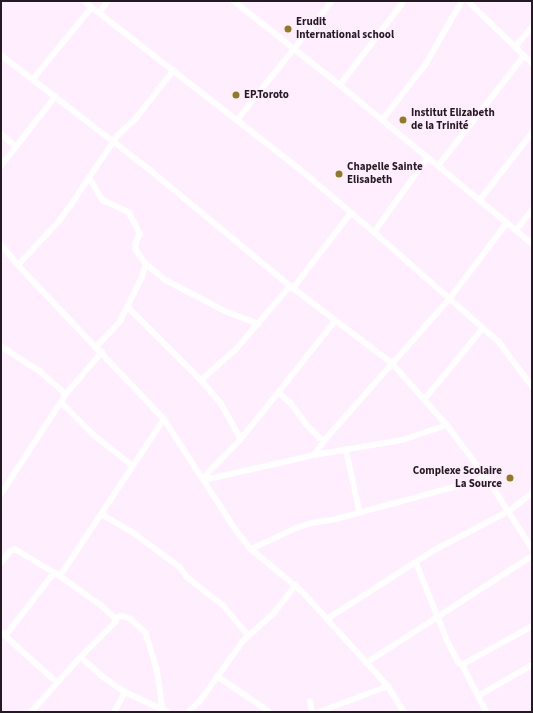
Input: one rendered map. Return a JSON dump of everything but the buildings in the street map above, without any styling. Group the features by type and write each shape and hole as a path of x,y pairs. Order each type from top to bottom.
{"street":[{"path":"84,1 237,120 374,232 499,342 532,386"},
{"path":"99,13 108,1"},
{"path":"234,1 340,85 479,201 532,243"},
{"path":"237,120 332,1"},
{"path":"340,85 404,1"},
{"path":"382,120 425,66 462,1"},
{"path":"468,1 532,63"},
{"path":"33,79 92,7"},
{"path":"515,47 532,27"},
{"path":"1,55 149,169 291,287 393,364 448,425 487,478 532,548"},
{"path":"438,166 524,56"},
{"path":"18,265 66,212 116,136 136,118 174,70"},
{"path":"1,166 55,97"},
{"path":"479,201 532,133"},
{"path":"1,134 16,146"},
{"path":"374,232 428,157"},
{"path":"89,177 103,200 129,212 140,234 135,248 146,264 166,280 197,297 259,324"},
{"path":"516,230 532,210"},
{"path":"201,380 236,349 259,324 351,213"},
{"path":"314,455 324,440 450,298 507,224"},
{"path":"1,244 18,265 97,346 164,419 236,530 251,549 296,585 388,686 404,712"},
{"path":"97,346 118,324 128,307 146,264"},
{"path":"128,307 201,380 221,403 241,439"},
{"path":"203,479 241,439 336,321"},
{"path":"424,400 483,328"},
{"path":"1,346 41,372 66,394"},
{"path":"1,494 66,394 102,352"},
{"path":"279,393 291,403 307,425 324,440"},
{"path":"61,402 94,435 132,465"},
{"path":"60,576 132,465 164,419"},
{"path":"203,479 314,455 402,440 448,425"},
{"path":"346,449 360,512"},
{"path":"251,549 296,528 487,478"},
{"path":"327,619 416,562 508,511 532,493"},
{"path":"101,514 134,534 180,567 188,577 223,605 249,636"},
{"path":"1,563 10,551 15,549 60,576 115,618"},
{"path":"366,663 532,556"},
{"path":"416,562 437,617 459,663 462,665 486,712"},
{"path":"54,573 3,633 58,683"},
{"path":"188,712 199,702 243,641 274,613 296,585"},
{"path":"115,618 122,616 131,619 146,633 157,668 166,711"},
{"path":"32,712 81,657 116,622 115,618"},
{"path":"462,665 532,626"},
{"path":"81,657 102,676 125,692 166,711"},
{"path":"478,696 532,665"},
{"path":"218,676 270,712"},
{"path":"319,712 388,686"},
{"path":"114,712 125,692"},
{"path":"310,701 313,712"}],"place":[{"name":"Erudit International school","path":"288,29"},
{"name":"EP.Toroto","path":"236,95"},
{"name":"Institut Elizabeth de la Trinité","path":"403,120"},
{"name":"Chapelle Sainte Elisabeth","path":"339,174"},
{"name":"Complexe Scolaire La Source","path":"510,478"}]}
